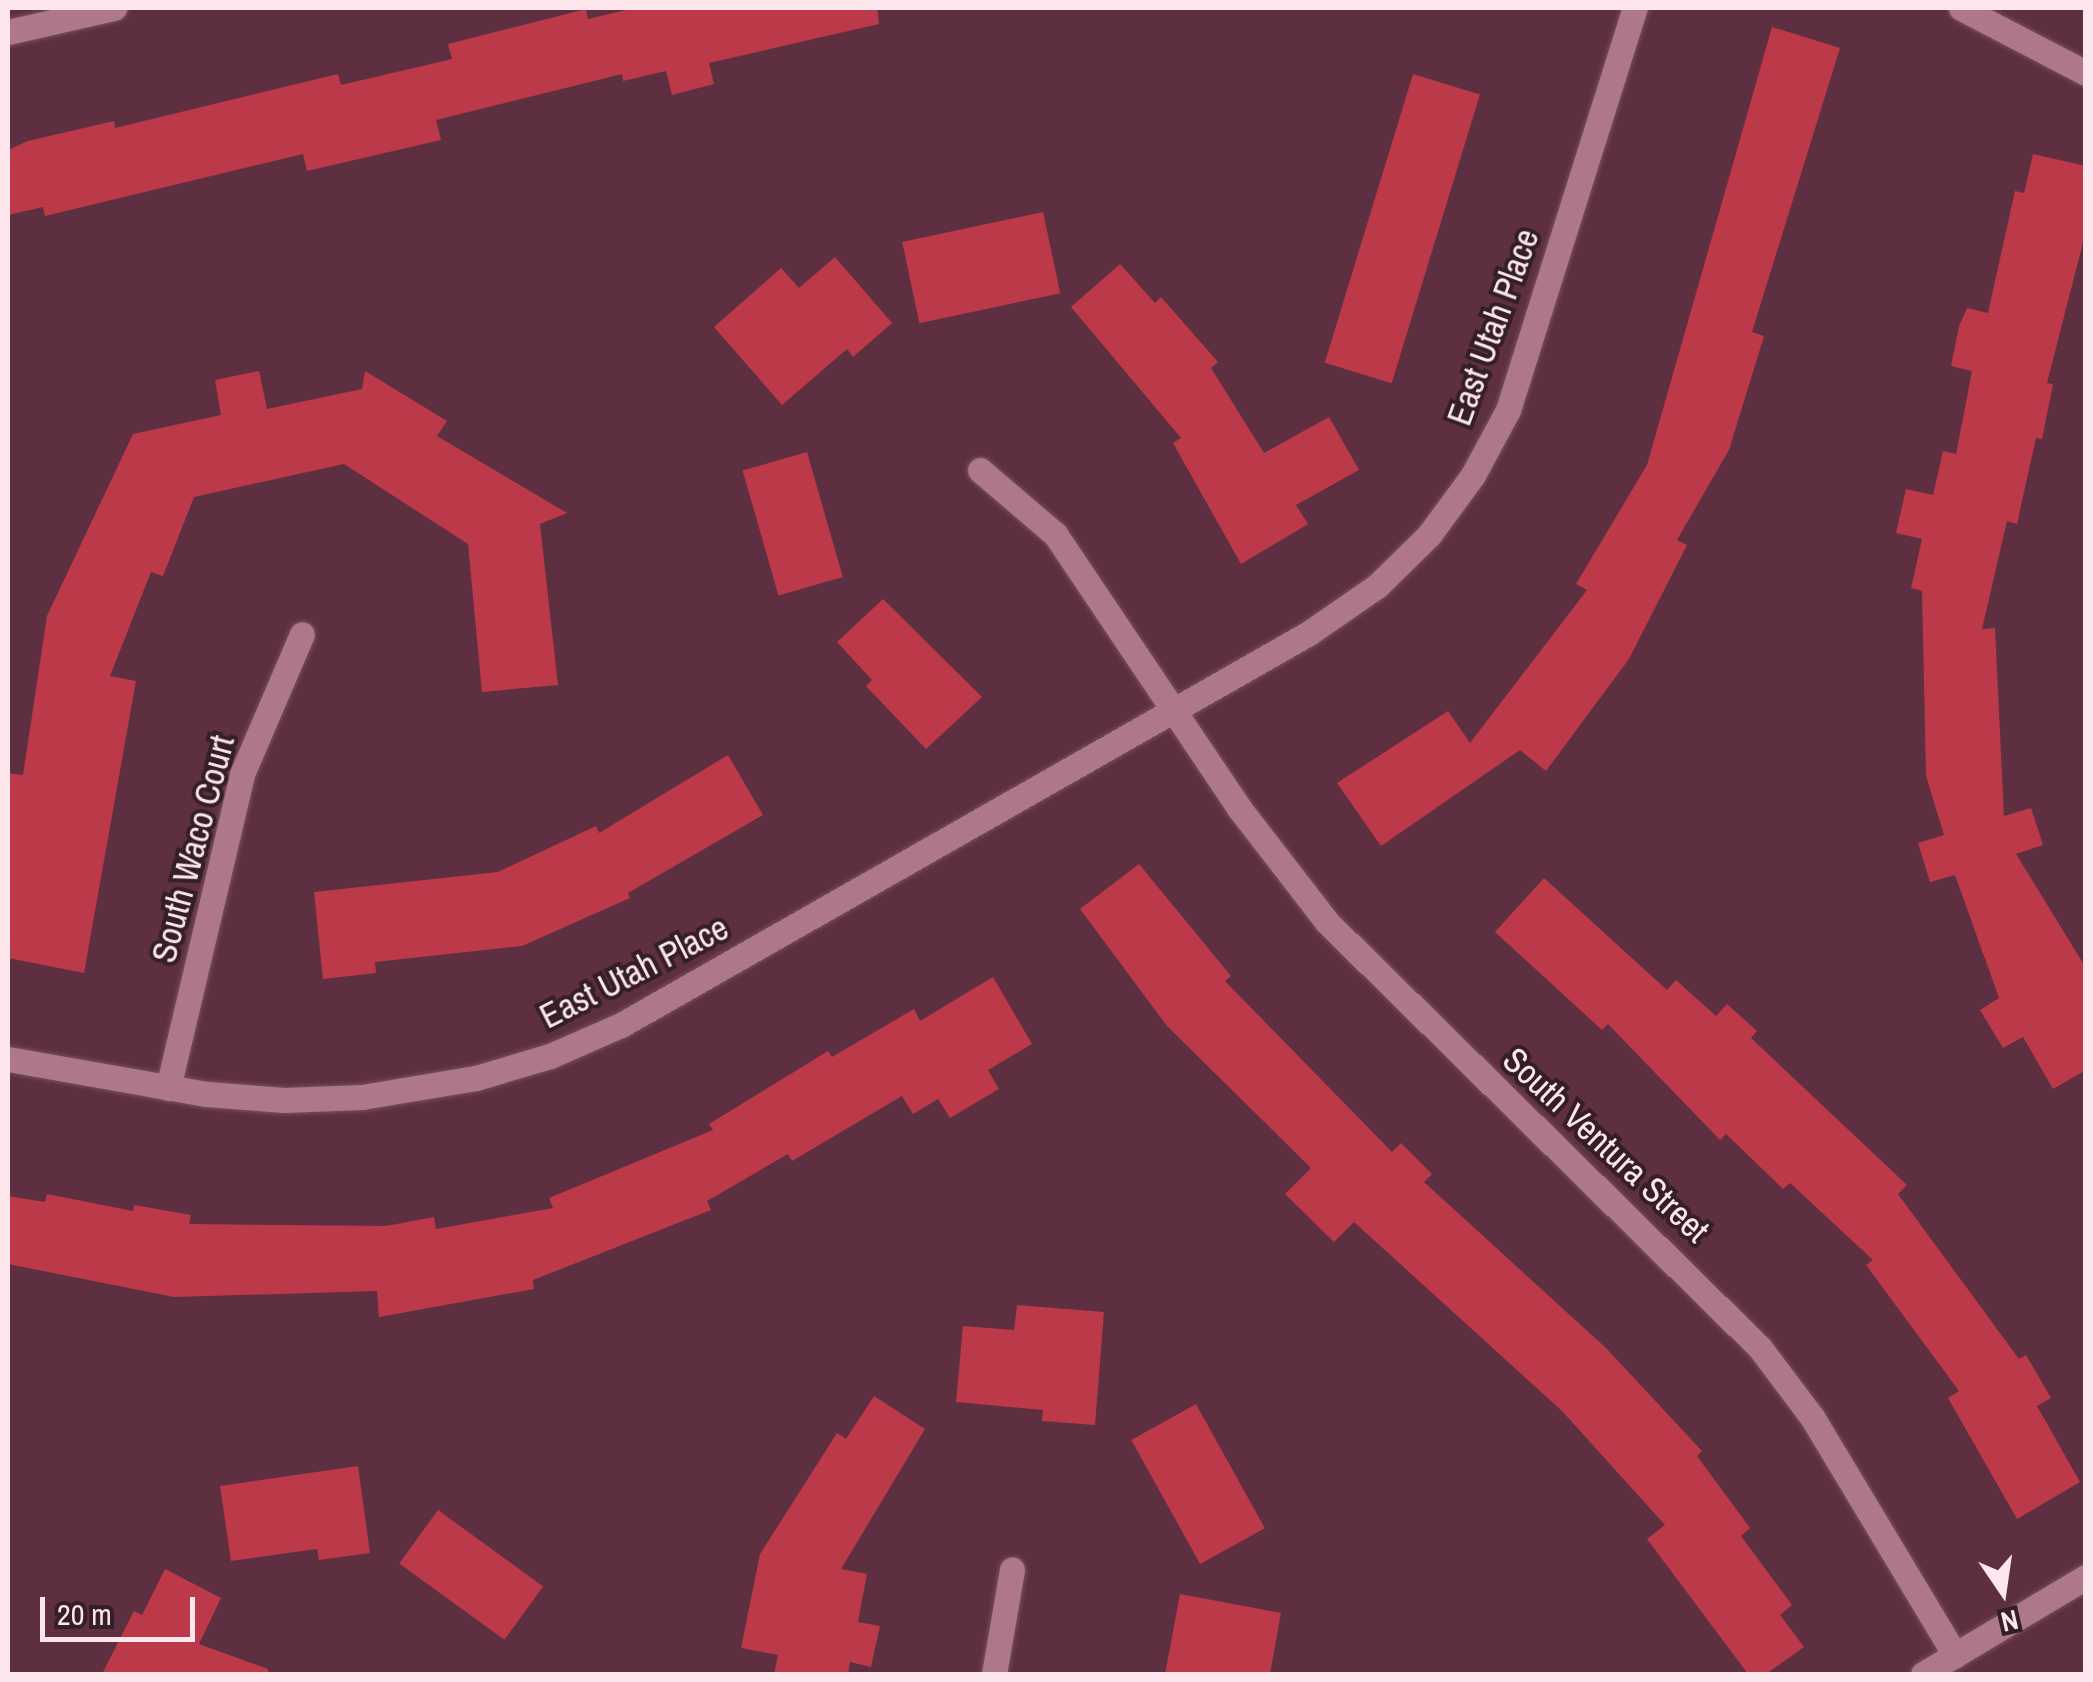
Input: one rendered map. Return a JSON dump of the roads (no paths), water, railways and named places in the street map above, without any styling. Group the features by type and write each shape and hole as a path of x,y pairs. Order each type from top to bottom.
{"street":[{"path":"8,32 114,8"},
{"name":"East Utah Place","path":"8,1059 168,1088 284,1100 362,1097 476,1078 550,1056 622,1026 1177,709 1377,586 1430,535 1473,475 1508,410 1635,8"},
{"path":"1962,8 2086,74"},
{"path":"980,470 1055,534 1177,709"},
{"name":"South Waco Court","path":"168,1088 242,774 302,634"},
{"name":"South Ventura Street","path":"1177,709 1239,808 1376,975 1692,1274 1760,1348 1812,1417 1955,1655"},
{"path":"994,1674 1012,1570"},
{"path":"1922,1674 2086,1577"}]}
